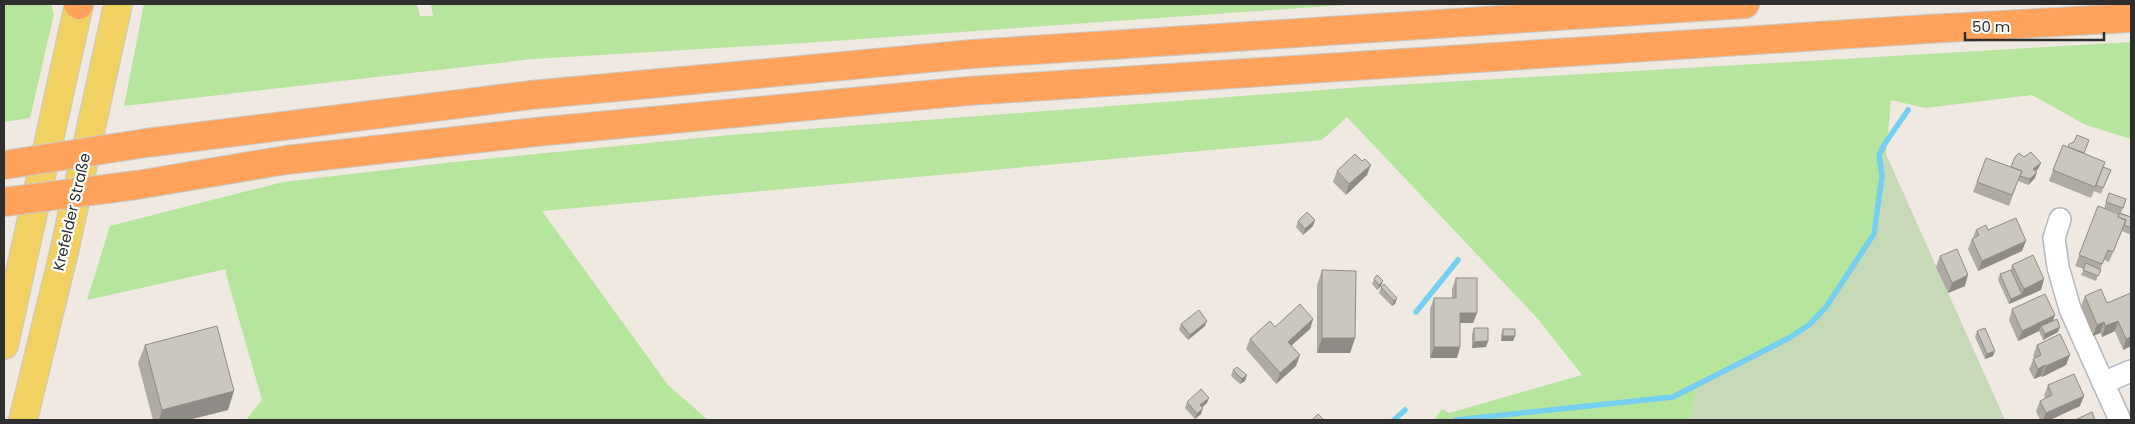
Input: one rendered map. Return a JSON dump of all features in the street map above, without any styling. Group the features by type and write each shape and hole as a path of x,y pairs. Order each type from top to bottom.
{"highway":[{"path":"4,166 146,143 531,95 982,54 1744,4"},
{"path":"4,202 138,185 286,160 536,132 968,91 1927,29 2131,18"}],"main road":[{"path":"4,345 79,4"},
{"name":"Krefelder Straße","path":"23,420 64,252 118,4"}],"street":[{"path":"2060,219 2054,238 2058,267 2070,309 2120,420"},
{"path":"2103,384 2131,371"}],"green space":[{"path":"4,4 51,4 54,14 30,118 4,122"},
{"path":"144,4 417,4 420,16 433,16 431,4 1358,4 819,42 533,59 124,106"},
{"path":"2131,42 2131,139 2086,125 2032,95 1925,108 1891,100 1886,154 1882,157 1884,174 1876,234 1828,308 1810,327 1790,340 1696,388 1692,417 1688,420 1434,420 1442,409 1449,413 1582,375 1538,319 1347,117 1322,140 542,211 668,385 708,420 246,420 262,400 226,269 87,300 110,226 283,182 445,163 730,135 1361,87"},
{"path":"1886,154 2005,420 1688,420 1692,417 1696,388 1790,340 1810,327 1828,308 1876,234 1884,175 1882,157"}],"building":[{"path":"2077,135 2089,140 2084,153 2068,147 2069,144 2074,142"},
{"path":"2063,145 2105,162 2095,187 2053,170"},
{"path":"2031,152 2041,163 2033,169 2037,172 2030,179 2020,176 2022,171 2011,167 2019,153 2024,157"},
{"path":"1355,154 1362,161 1365,159 1371,165 1349,184 1337,171"},
{"path":"1986,158 2022,171 2012,195 1977,182"},
{"path":"2103,167 2111,170 2103,188 2096,185"},
{"path":"2109,193 2126,199 2123,208 2106,202"},
{"path":"2098,206 2119,214 2118,217 2126,220 2113,252 2108,250 2102,264 2079,255"},
{"path":"1307,212 1315,220 1305,229 1298,221"},
{"path":"2119,213 2131,217 2131,228 2124,225 2126,220 2118,217"},
{"path":"2016,218 2026,241 1982,261 1972,239 1979,235 1976,230 1986,225 1988,230"},
{"path":"1957,249 1968,275 1952,283 1940,256"},
{"path":"2033,255 2044,279 2024,289 2012,265"},
{"path":"2086,263 2101,270 2098,276 2083,270"},
{"path":"1322,270 1356,271 1355,338 1322,338"},
{"path":"2011,270 2022,294 2011,299 2000,274"},
{"path":"1377,275 1383,281 1379,285 1374,279"},
{"path":"1456,278 1477,278 1477,313 1460,313 1460,347 1434,347 1434,298 1456,298"},
{"path":"1384,284 1397,298 1394,301 1381,287"},
{"path":"2101,289 2107,303 2131,293 2131,337 2126,339 2118,321 2105,326 2104,322 2097,325 2085,296"},
{"path":"2045,294 2055,315 2022,331 2012,309"},
{"path":"1300,304 1313,319 1288,342 1300,355 1280,373 1250,339 1270,321 1275,327"},
{"path":"1199,310 1207,321 1190,335 1181,324"},
{"path":"2057,319 2060,327 2045,334 2041,326"},
{"path":"217,326 234,391 162,410 145,345"},
{"path":"1474,328 1488,328 1488,341 1474,342"},
{"path":"1985,328 1995,351 1987,354 1977,331"},
{"path":"1503,329 1515,329 1515,336 1503,336"},
{"path":"2060,334 2070,355 2038,369 2033,359 2041,355 2037,345"},
{"path":"1237,367 1247,375 1242,379 1233,370"},
{"path":"2074,374 2084,396 2046,413 2040,401 2052,395 2048,385"},
{"path":"1201,389 1209,398 1200,405 1203,408 1197,414 1187,402"},
{"path":"2092,412 2095,420 2075,420"},
{"path":"1318,414 1324,420 1313,419"}],"waterway":[{"path":"1456,420 1673,397 1789,338 1809,325 1826,307 1874,234 1882,176 1879,155 1908,110"},
{"path":"1416,312 1458,260"},
{"path":"1394,420 1405,410"}]}
